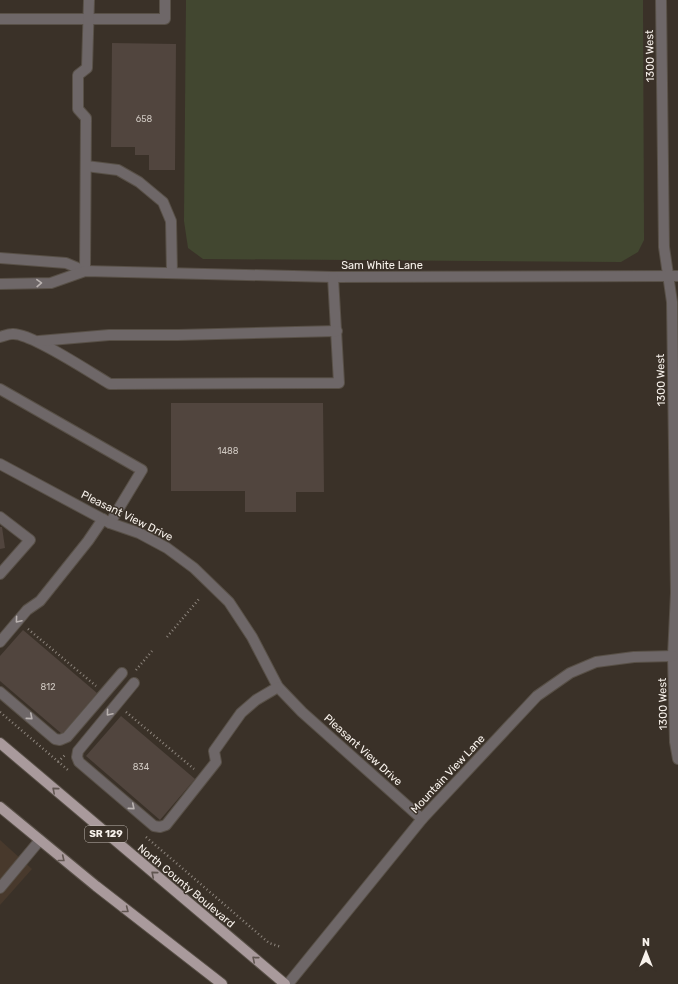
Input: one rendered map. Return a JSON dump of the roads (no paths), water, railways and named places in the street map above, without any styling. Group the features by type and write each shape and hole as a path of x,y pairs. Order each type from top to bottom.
{"main road":[{"name":"North County Boulevard","path":"0,743 285,984"},
{"path":"0,807 222,984"}],"street":[{"path":"85,271 86,118 78,109 78,75 87,68 89,0"},
{"path":"0,19 165,19 165,0"},
{"name":"1300 West","path":"661,0 664,247 673,276 672,302 676,593 674,656 675,742 678,759"},
{"path":"86,166 118,170 139,182 163,202 171,221 172,273"},
{"name":"Sam White Lane","path":"0,258 66,263 85,271"},
{"name":"Sam White Lane","path":"0,284 51,283 85,271 333,277 673,276"},
{"path":"0,337 13,333 39,341 110,384 339,383 338,331 333,277"},
{"path":"39,341 109,335 178,335 338,331"},
{"path":"0,389 142,470 106,521 40,601 26,610 0,642"},
{"name":"Pleasant View Drive","path":"0,464 106,521 139,533 167,548 194,568 229,602 252,637 278,687 302,712 422,818"},
{"path":"0,517 30,540 0,574"},
{"name":"Mountain View Lane","path":"288,984 422,818 537,696 570,673 596,662 614,659 674,656"},
{"path":"0,692 55,739 60,740 67,737 122,673"},
{"path":"134,683 78,751 77,756 79,762 154,826 160,828 166,825 216,762 214,751 241,713 256,700 278,687"},
{"path":"0,888 40,840"}]}
